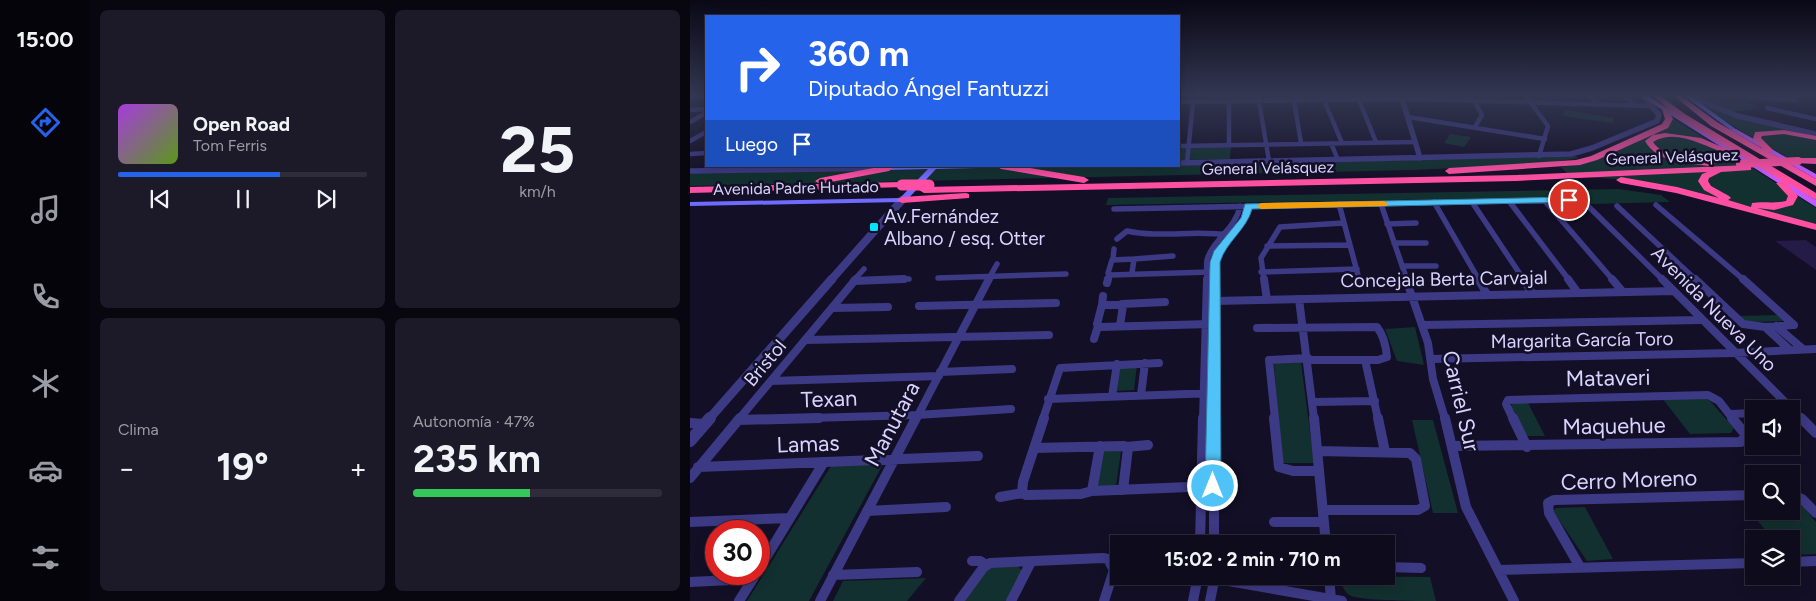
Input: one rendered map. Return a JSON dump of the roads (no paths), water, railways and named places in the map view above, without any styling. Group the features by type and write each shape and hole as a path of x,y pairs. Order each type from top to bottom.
{"highway":[{"path":"1410,174 1494,167 1559,166 1584,162 1665,126 1667,123"},
{"path":"1694,123 1816,197"},
{"path":"1713,123 1812,171"},
{"path":"1724,123 1734,130"},
{"path":"1769,150 1757,139 1758,134 1778,132 1816,138"},
{"path":"1730,167 1676,158 1658,151 1649,143 1656,137 1678,136 1705,142 1731,152"},
{"name":"General Velásquez","path":"927,187 1035,188 1516,178 1744,166 1812,171 1816,161"},
{"path":"1005,167 1057,177 1106,181"},
{"path":"1730,167 1706,176 1704,183 1714,192 1734,200 1774,207 1787,205 1793,200 1792,194 1781,183"},
{"name":"General Velásquez","path":"690,195 1106,181 1730,167"},
{"path":"770,188 889,168"},
{"path":"1516,178 1611,180 1652,184 1816,226"},
{"name":"General Velásquez","path":"690,190 900,188"},
{"path":"902,200 946,199 1035,188"}],"main road":[{"path":"1684,123 1816,204"},
{"path":"1734,130 1812,171"},
{"path":"889,168 935,167"},
{"path":"902,200 935,167"},
{"name":"Avenida Padre Hurtado","path":"690,204 902,200"}],"street":[{"path":"1187,163 1191,123"},
{"path":"1229,123 1229,145"},
{"path":"1263,123 1269,161"},
{"path":"1298,123 1301,144"},
{"path":"1334,123 1342,143"},
{"path":"1369,123 1376,142"},
{"path":"1410,123 1420,158"},
{"path":"1449,123 1544,139"},
{"path":"1475,127 1477,123"},
{"path":"1539,156 1548,126 1546,123"},
{"path":"1180,163 1539,156 1587,150 1653,123"},
{"path":"1767,123 1816,134"},
{"path":"690,141 705,133"},
{"path":"1180,146 1415,142"},
{"path":"1332,143 1338,160"},
{"path":"690,154 705,154"},
{"path":"690,171 889,168"},
{"path":"690,441 902,200"},
{"path":"1114,209 1544,200 1623,292"},
{"name":"Avenida Nueva Uno","path":"1544,200 1575,200 1589,207 1780,400"},
{"path":"1509,201 1578,293"},
{"path":"1434,202 1487,294"},
{"path":"1472,202 1532,293"},
{"path":"1261,272 1358,272 1339,204"},
{"name":"Carriel Sur","path":"1380,204 1423,325 1431,359 1433,379 1453,446 1459,483 1466,507 1480,538 1499,570 1514,601"},
{"path":"1617,206 1742,323 1766,327 1792,326 1794,323 1656,205"},
{"path":"1200,535 1205,324 1211,272 1218,253 1228,235 1245,218 1244,206"},
{"path":"1267,300 1261,272 1261,258 1267,246 1282,226 1343,223"},
{"path":"1387,224 1416,223"},
{"path":"1117,239 1127,231 1135,233 1206,232 1228,235"},
{"path":"1394,244 1426,243"},
{"path":"1267,246 1349,245"},
{"path":"1107,283 1114,249"},
{"path":"1113,259 1173,256"},
{"path":"1132,273 1134,259"},
{"name":"Manutara","path":"820,601 997,264"},
{"path":"1402,266 1436,266"},
{"name":"Bristol","path":"690,478 864,268"},
{"path":"1110,274 1211,272"},
{"path":"1211,272 1215,301 1214,535"},
{"path":"938,278 1066,274"},
{"path":"854,281 909,279"},
{"name":"Concejala Berta Carvajal","path":"1215,301 1413,295 1673,291"},
{"path":"1094,339 1103,296"},
{"path":"1299,299 1313,402 1325,535"},
{"path":"1102,305 1165,302"},
{"path":"919,306 1056,303"},
{"path":"1120,326 1122,304"},
{"path":"832,308 888,307"},
{"path":"1423,325 1701,320"},
{"path":"1098,326 1215,324"},
{"path":"1776,326 1803,349"},
{"path":"1257,328 1378,327 1381,330 1387,357 1378,360 1269,360 1279,467 1293,471 1320,471"},
{"path":"1766,327 1790,350"},
{"path":"805,340 1049,335"},
{"name":"Margarita García Toro","path":"1431,359 1734,353 1816,349"},
{"path":"1365,360 1385,452"},
{"path":"1022,493 1023,482 1048,399 1060,368 1159,362"},
{"path":"1112,396 1117,364"},
{"path":"1141,395 1145,364"},
{"path":"771,381 1012,369"},
{"path":"1048,399 1214,392"},
{"name":"Mataveri","path":"1527,447 1506,404 1508,400 1702,395 1719,400 1731,414"},
{"path":"1313,402 1374,401"},
{"name":"Texan","path":"738,420 917,415 1011,409"},
{"path":"1731,414 1745,414"},
{"name":"Maquehue","path":"1453,446 1527,447 1740,442 1746,435 1731,414"},
{"name":"Avenida Nueva Uno","path":"1800,419 1816,433"},
{"path":"690,423 704,424"},
{"path":"1034,448 1148,445"},
{"path":"1092,491 1100,446"},
{"path":"1123,490 1126,447"},
{"path":"1318,451 1410,453 1416,459 1425,506 1418,510 1323,510"},
{"name":"Lamas","path":"698,467 978,456"},
{"path":"770,551 824,462"},
{"path":"1000,497 1022,493 1026,495 1081,494 1092,491 1213,486"},
{"name":"Cerro Moreno","path":"1580,567 1549,512 1548,503 1554,500 1745,495"},
{"path":"1800,498 1816,512"},
{"path":"867,511 946,507"},
{"path":"690,522 790,518"},
{"path":"1274,522 1324,522"},
{"path":"959,601 986,565 995,562 1110,559"},
{"path":"972,561 980,561 986,565"},
{"path":"1800,562 1816,561"},
{"path":"1011,601 1031,562"},
{"path":"1499,570 1745,563"},
{"path":"1395,567 1421,568"},
{"path":"833,576 917,572"},
{"path":"690,582 705,580"},
{"path":"1104,601 1110,584"},
{"path":"739,601 749,585"},
{"path":"1193,601 1197,585"},
{"path":"1210,601 1213,585"},
{"path":"1247,585 1301,597 1337,600 1332,585"}],"place":[{"name":"Av.Fernández Albano / esq. Otter","path":"874,227"}]}
